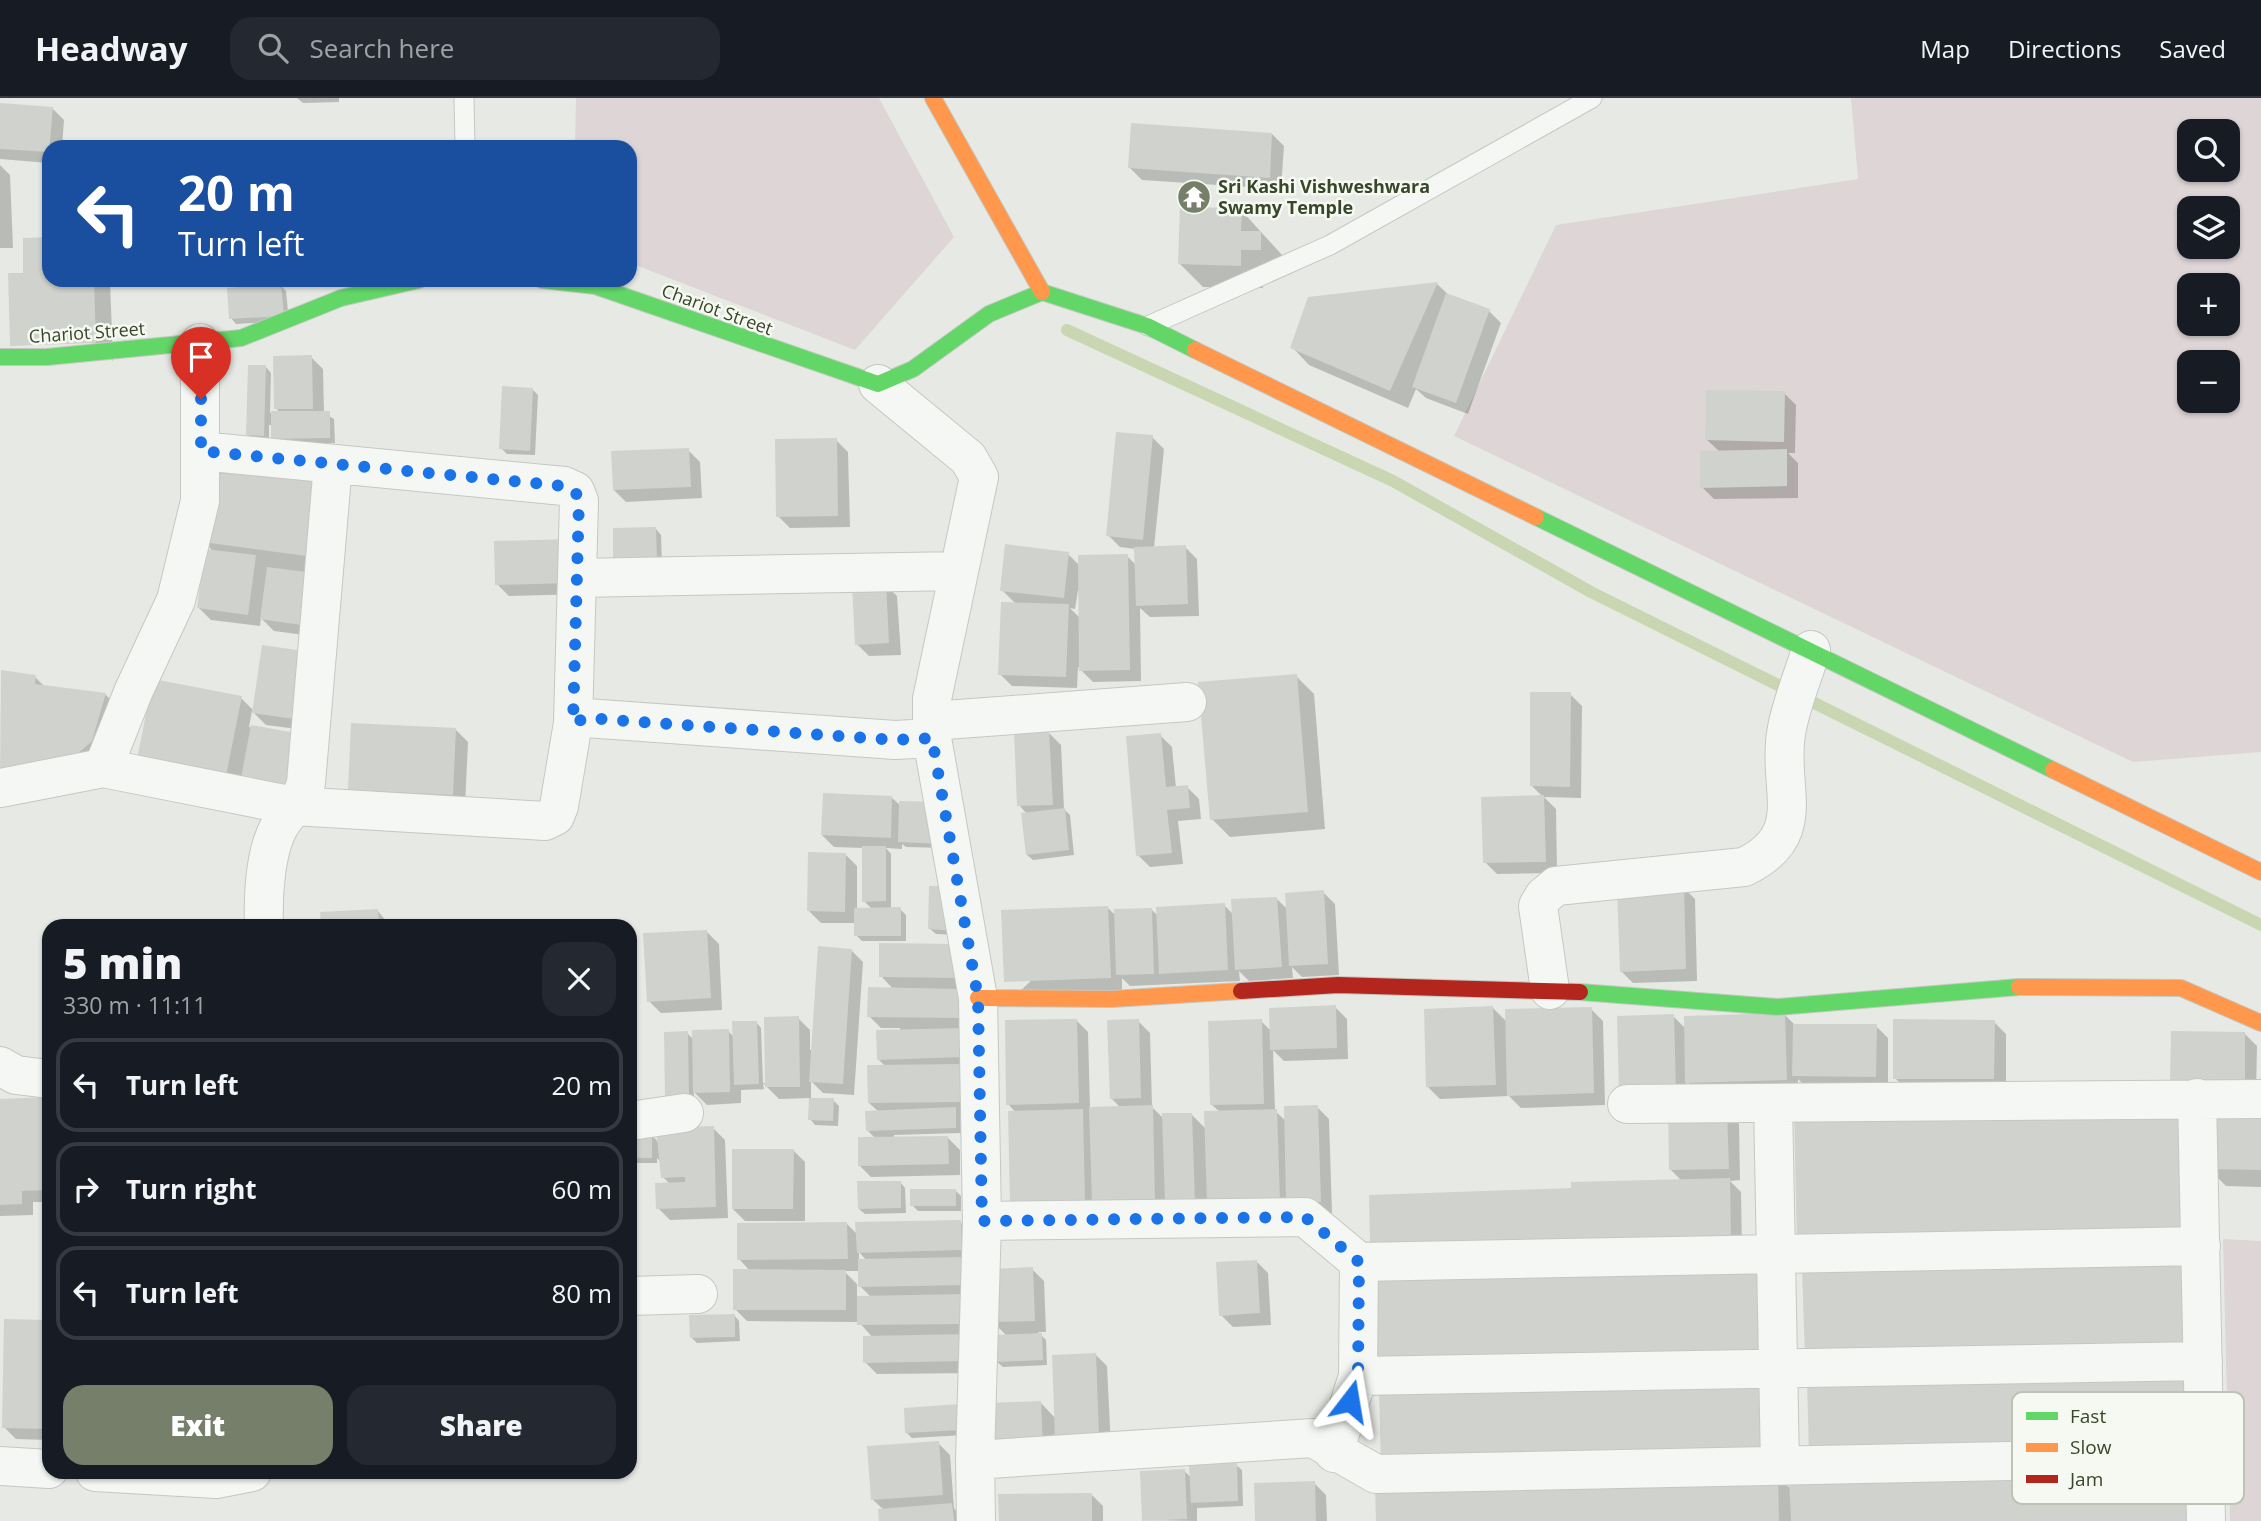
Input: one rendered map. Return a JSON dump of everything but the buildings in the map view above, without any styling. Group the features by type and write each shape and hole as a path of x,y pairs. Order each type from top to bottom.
{"street":[{"path":"933,98 1042,292"},
{"name":"Chariot Street","path":"0,357 47,357 241,338 341,298 389,287"},
{"name":"Chariot Street","path":"597,287 878,384"},
{"path":"976,1521 975,1460 982,1221 978,998 932,730 932,699 979,477 968,458 878,384 913,369 989,314 1042,292 1147,326 2261,872"},
{"path":"103,768 134,690 177,600 200,501 200,343"},
{"path":"0,788 103,768 294,806 545,821 555,816 573,723 579,500 575,491 564,486 201,451"},
{"path":"265,919 271,845 306,783 333,464"},
{"path":"577,578 959,571"},
{"path":"1550,990 1538,906 1544,896 1556,887 1680,876 1744,867 1762,858 1782,834 1788,816 1784,772 1790,720 1811,650"},
{"path":"573,723 586,718 895,740 932,730 1187,702"},
{"path":"978,998 1112,999 1338,985 1550,990 1777,1007 2023,987 2181,988 2261,1023"},
{"path":"0,1066 16,1075 42,1078"},
{"path":"2197,1098 2204,1392"},
{"path":"1627,1104 2261,1099"},
{"path":"1773,1103 1780,1465"},
{"path":"637,1120 684,1113"},
{"path":"982,1221 1305,1217 1359,1262 2201,1246"},
{"path":"1334,1453 1358,1376 1359,1262"},
{"path":"637,1296 698,1294"},
{"path":"1358,1376 2203,1361"},
{"path":"975,1460 1313,1438 1334,1453 1376,1474 2012,1461"},
{"path":"0,1466 42,1469"}],"lane":[{"path":"464,98 465,140"},
{"path":"1147,326 1330,245 1592,98"}],"shaded area":[{"path":"576,98 879,98 954,237 855,350 637,266 637,140 575,140"},
{"path":"1851,98 2261,98 2261,752 2133,762 1454,436 1556,225 1858,179"},
{"path":"2223,1239 2261,1241 2261,1521 2230,1521 2230,1504 2244,1504 2244,1392 2227,1392"}],"waterway":[{"path":"1067,330 1393,481 1591,592 2261,925"}],"traffic: fast":[{"path":"0,357 47,357 241,338 341,298 389,287"},
{"path":"598,287 878,384 913,369 989,314 1042,292 1147,326 1195,350"},
{"path":"1536,517 2053,770"},
{"path":"1580,992 1777,1007 2019,987"}],"traffic: slow":[{"path":"933,98 1042,292"},
{"path":"1195,350 1536,517"},
{"path":"2053,770 2261,872"},
{"path":"2019,987 2181,988 2261,1023"},
{"path":"978,998 1112,999 1241,991"}],"traffic: jam":[{"path":"1241,991 1338,985 1580,992"}],"place":[{"name":"Sri Kashi Vishweshwara Swamy Temple","path":"1194,197"}],"route":[{"path":"201,399 201,451 564,486 575,491 579,500 573,723 586,718 895,740 932,738 978,998 982,1221 1305,1217 1359,1262 1358,1376 1350,1401"}]}
